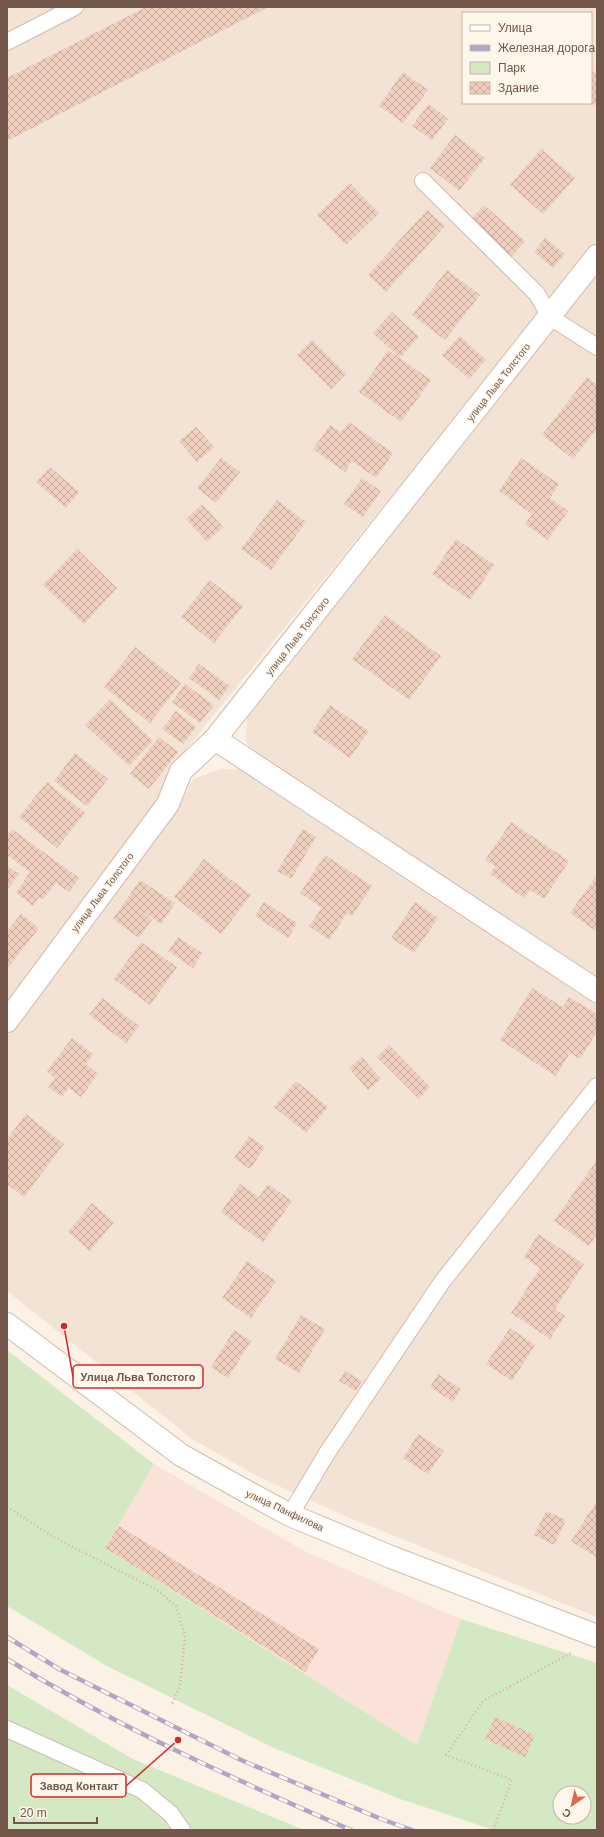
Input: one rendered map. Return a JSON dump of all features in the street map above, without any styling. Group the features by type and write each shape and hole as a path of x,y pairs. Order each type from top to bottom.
{"street":[{"name":"улица Льва Толстого","path":"7,1021 168,804 181,771 215,739 597,256"},
{"path":"215,739 597,991"},
{"name":"улица Панфилова","path":"7,1324 181,1455 290,1515 391,1557 597,1636"}],"lane":[{"path":"7,42 75,7"},
{"path":"423,181 537,294 550,317 597,348"},
{"path":"290,1515 327,1453 442,1282 597,1086"},
{"path":"7,1729 142,1790 171,1814 182,1830"}],"path":[{"path":"7,1507 55,1538 157,1590 176,1606 185,1636 180,1687 171,1706"},
{"path":"494,1830 512,1780 446,1755 483,1701 574,1651"}],"shaded area":[{"path":"7,7 597,7 597,242 175,763 155,804 7,1004"},
{"path":"597,271 597,979 251,755 246,739 247,718"},
{"path":"221,769 242,769 597,1000 597,1617 345,1516 257,1476 192,1439 7,1291 7,1036 178,809 193,779"},
{"path":"154,1464 306,1552 461,1619 417,1745 105,1548"}],"green space":[{"path":"7,1350 154,1464 105,1548 417,1745 461,1619 597,1663 597,1830 494,1830 400,1799 274,1748 107,1666 7,1606"},
{"path":"7,1685 133,1759 304,1830 7,1830"}],"building":[{"path":"146,7 268,7 7,141 7,78"},
{"path":"593,71 597,75 597,107 592,103"},
{"path":"403,72 428,90 403,123 379,106"},
{"path":"429,104 448,119 432,140 412,126"},
{"path":"455,135 485,158 459,191 430,168"},
{"path":"541,149 575,178 543,214 510,185"},
{"path":"350,183 379,213 346,245 317,215"},
{"path":"484,205 525,241 512,256 471,219"},
{"path":"427,210 445,226 386,292 368,275"},
{"path":"545,238 565,254 553,268 534,252"},
{"path":"447,270 480,295 445,340 412,315"},
{"path":"392,312 419,337 400,358 373,333"},
{"path":"460,336 486,360 469,379 442,355"},
{"path":"312,340 346,374 331,389 297,355"},
{"path":"388,350 431,380 401,422 359,392"},
{"path":"587,377 597,385 597,429 573,459 542,435"},
{"path":"349,422 393,453 376,478 352,461 345,472 313,449 330,425 341,432"},
{"path":"196,427 214,447 197,462 179,441"},
{"path":"221,458 240,472 216,503 197,488"},
{"path":"521,458 559,484 550,498 568,511 548,540 525,524 532,514 499,491"},
{"path":"50,467 79,492 66,508 36,482"},
{"path":"362,478 381,491 363,517 344,504"},
{"path":"277,500 306,522 271,570 241,549"},
{"path":"202,504 223,527 207,542 186,519"},
{"path":"456,539 494,565 470,600 432,574"},
{"path":"77,549 117,588 84,624 43,585"},
{"path":"210,580 243,606 214,643 181,617"},
{"path":"385,615 441,656 409,700 352,659"},
{"path":"135,647 181,683 150,723 104,687"},
{"path":"199,664 230,686 219,700 189,678"},
{"path":"185,684 214,705 200,723 172,702"},
{"path":"110,699 153,741 129,766 85,725"},
{"path":"330,705 369,731 350,758 312,732"},
{"path":"176,711 196,727 183,744 162,729"},
{"path":"159,737 178,752 149,789 130,774"},
{"path":"75,753 108,779 87,806 54,781"},
{"path":"47,782 85,813 57,848 19,817"},
{"path":"511,822 569,861 544,899 530,890 524,898 490,874 495,866 485,860"},
{"path":"12,829 79,878 69,892 56,883 43,899 39,897 33,906 16,893 30,872 7,855 7,836"},
{"path":"303,829 316,837 291,879 277,871"},
{"path":"325,855 372,886 352,916 347,913 329,940 309,926 322,908 300,893"},
{"path":"204,859 251,895 221,934 174,897"},
{"path":"7,866 19,874 7,890"},
{"path":"597,876 597,932 570,913"},
{"path":"140,880 175,903 161,924 140,910 152,920 139,938 113,919"},
{"path":"264,902 297,923 288,938 255,916"},
{"path":"415,902 438,918 414,953 391,938"},
{"path":"21,914 39,928 7,969 7,931"},
{"path":"178,937 202,953 193,968 168,951"},
{"path":"141,942 177,967 150,1005 114,979"},
{"path":"532,988 563,1007 569,997 597,1014 597,1032 580,1059 570,1053 556,1076 500,1040"},
{"path":"102,998 139,1026 126,1043 89,1015"},
{"path":"72,1038 93,1054 86,1064 98,1074 81,1097 69,1088 62,1097 48,1087 55,1078 47,1071"},
{"path":"389,1045 430,1087 419,1099 377,1057"},
{"path":"362,1057 381,1079 368,1090 349,1068"},
{"path":"296,1081 328,1107 306,1133 274,1107"},
{"path":"26,1114 64,1144 24,1197 7,1184 7,1139"},
{"path":"249,1136 265,1147 250,1169 234,1158"},
{"path":"597,1160 597,1234 589,1246 554,1221"},
{"path":"240,1184 259,1197 268,1184 292,1201 263,1242 221,1212"},
{"path":"92,1203 114,1222 90,1251 68,1232"},
{"path":"538,1234 584,1264 555,1309 565,1316 550,1339 511,1313 540,1268 524,1257"},
{"path":"247,1261 276,1281 251,1318 222,1298"},
{"path":"301,1315 325,1329 299,1373 275,1359"},
{"path":"510,1328 535,1345 512,1381 486,1364"},
{"path":"234,1330 251,1341 228,1378 211,1367"},
{"path":"345,1371 362,1381 356,1391 339,1381"},
{"path":"438,1374 461,1389 453,1402 430,1387"},
{"path":"418,1434 444,1451 428,1474 403,1458"},
{"path":"597,1501 597,1558 571,1541"},
{"path":"546,1511 566,1520 554,1545 534,1535"},
{"path":"119,1526 319,1649 305,1672 105,1548"},
{"path":"495,1717 535,1735 525,1757 485,1739"}],"railway":[{"path":"7,1637 59,1669 241,1760 381,1819 412,1830"},
{"path":"7,1659 90,1707 133,1729 219,1771 351,1830"}],"place":[{"name":"Улица Льва Толстого","path":"64,1326"},
{"name":"Завод Контакт","path":"178,1740"}]}
